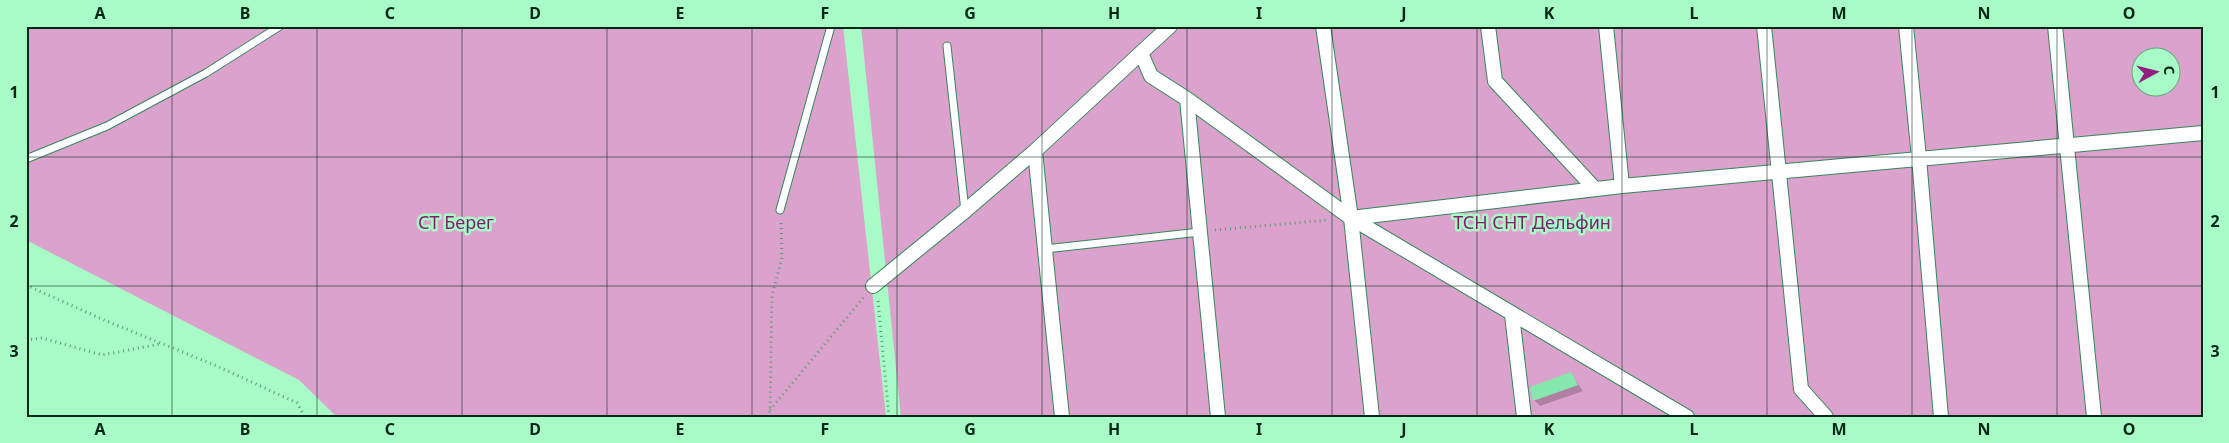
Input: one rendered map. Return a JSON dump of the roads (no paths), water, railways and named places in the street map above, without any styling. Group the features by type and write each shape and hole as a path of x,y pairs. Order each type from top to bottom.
{"street":[{"path":"873,286 965,212 1035,151 1170,26"},
{"path":"1323,26 1351,218 1372,417"},
{"path":"1488,26 1495,81 1594,189"},
{"path":"1606,26 1622,186"},
{"path":"1764,26 1801,389 1826,417"},
{"path":"1906,26 1941,417"},
{"path":"2055,26 2094,417"},
{"path":"1141,53 1151,76 1187,98 1351,218 1687,417"},
{"path":"1187,98 1218,417"},
{"path":"1351,218 1622,186 2203,132"},
{"path":"1035,151 1062,417"},
{"path":"1512,315 1524,417"}],"lane":[{"path":"26,159 106,126 206,73 280,26"},
{"path":"780,210 831,26"},
{"path":"947,46 965,212"},
{"path":"1045,249 1200,232"}],"park label":[{"name":"СТ Берег","path":"456,222"},
{"name":"ТСН СНТ Дельфин","path":"1532,222"}]}
